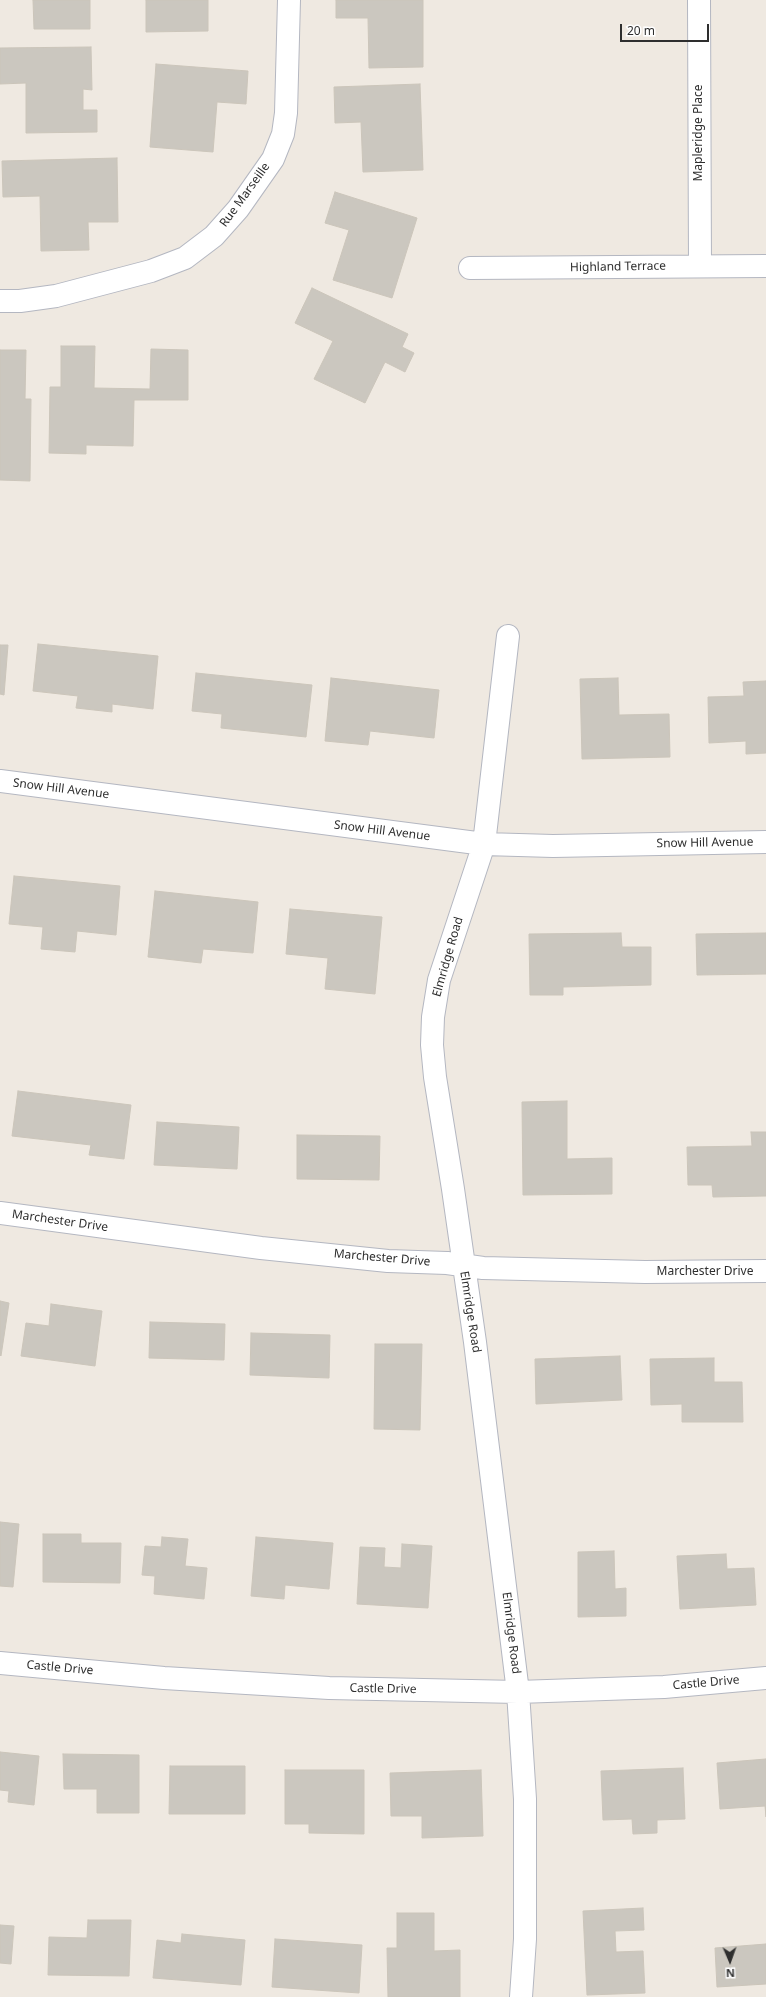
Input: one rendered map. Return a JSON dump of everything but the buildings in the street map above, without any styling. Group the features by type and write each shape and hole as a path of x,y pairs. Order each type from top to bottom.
{"street":[{"name":"Rue Marseille","path":"0,301 20,301 56,296 151,271 185,258 214,236 238,210 272,159 283,134 286,113 289,0"},
{"name":"Mapleridge Place","path":"700,0 700,266"},
{"name":"Highland Terrace","path":"470,268 766,266"},
{"name":"Elmridge Road","path":"508,636 484,844 439,980 433,1017 435,1077 475,1342 518,1692 525,1799 524,1940 521,1997"},
{"name":"Snow Hill Avenue","path":"0,781 484,844 553,846 766,842"},
{"name":"Marchester Drive","path":"0,1213 261,1248 388,1261 447,1263 483,1268 645,1272 766,1271"},
{"name":"Castle Drive","path":"0,1663 164,1678 329,1688 518,1692 664,1687 766,1678"}]}
